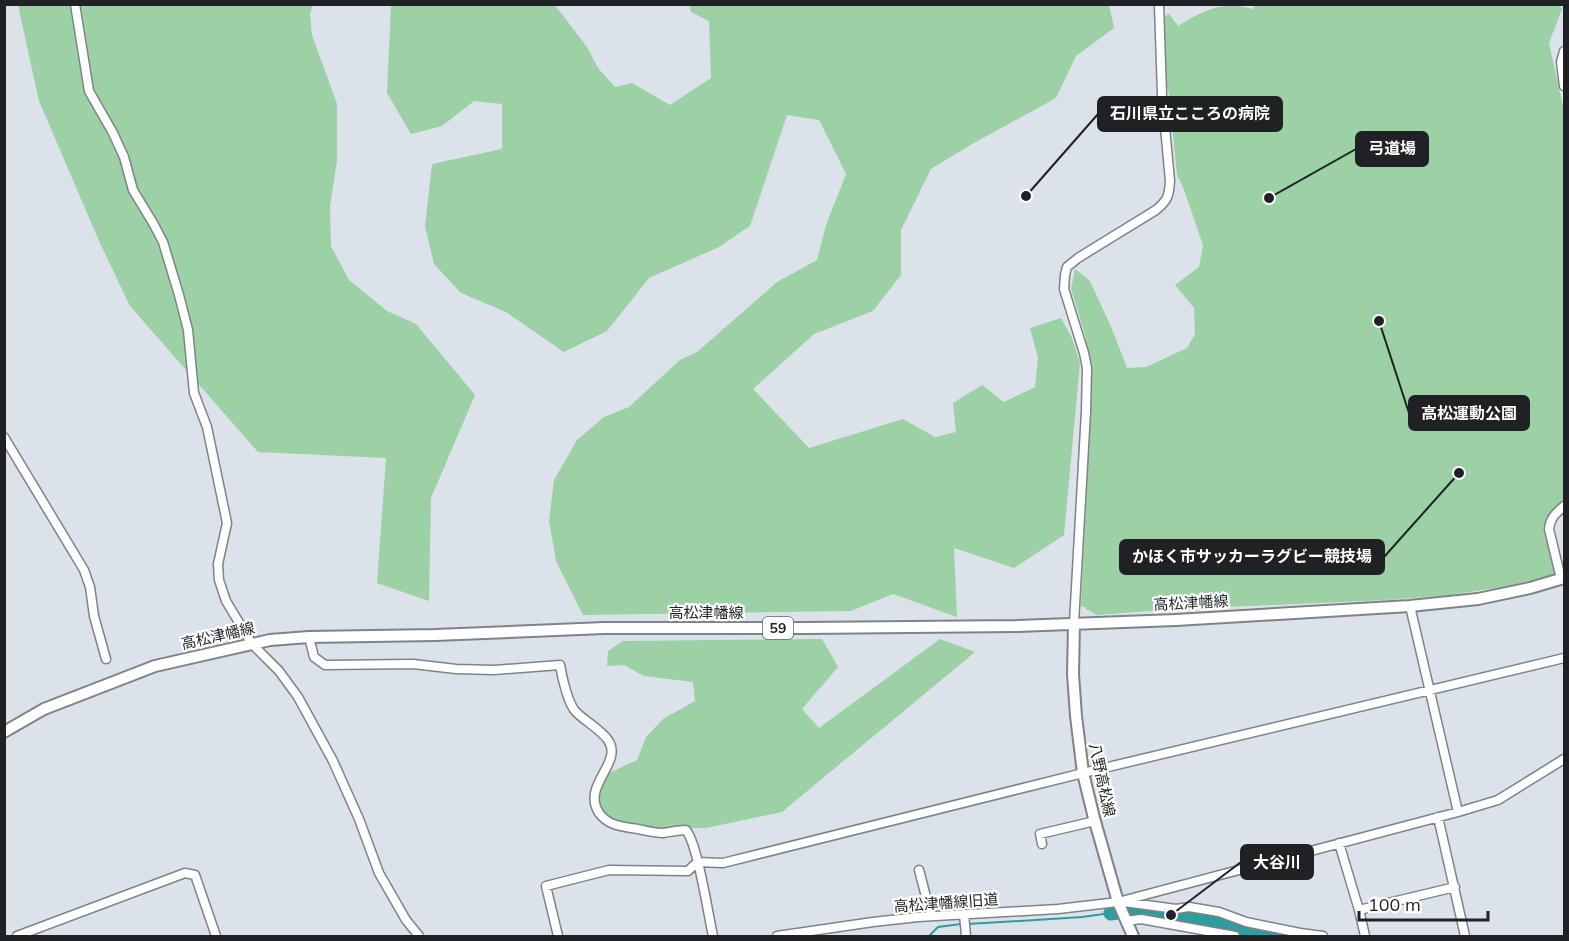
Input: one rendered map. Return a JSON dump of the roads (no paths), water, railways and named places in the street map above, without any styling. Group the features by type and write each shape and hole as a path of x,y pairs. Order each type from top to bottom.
{"main road":[{"name":"高松津幡線","path":"4,732 44,709 155,666 270,640 604,628 1005,626 1176,620 1410,606 1478,599 1563,578"},
{"name":"八野高松線","path":"1074,623 1073,674 1083,773 1118,903 1133,936"}],"street":[{"path":"75,4 89,91 124,157 133,190 163,242 188,330 194,393 207,427 227,524 218,564 219,580 226,601 252,644 279,671 298,697 333,761 359,819 379,873 406,920 419,936"},
{"path":"1074,623 1087,368 1064,289 1065,275 1067,267 1078,258 1156,210 1170,195 1162,95 1159,4"},
{"path":"1564,51 1561,62 1564,86"},
{"path":"4,437 84,570 106,659"},
{"path":"1563,578 1549,529 1554,515 1564,506"},
{"path":"1410,606 1458,812"},
{"path":"309,637 314,657 325,665 413,664 456,669 494,670 560,665 562,679 574,710 608,739 612,749 611,758 597,784 594,796 596,807 604,819 616,825 663,833 686,830 690,835 698,862 713,936"},
{"path":"558,936 546,886 609,870 688,872 698,862 723,863 1083,773 1564,658"},
{"path":"1118,903 1498,800 1564,759"},
{"path":"1438,817 1465,936"},
{"path":"1042,844 1040,834 1095,821"},
{"path":"1340,843 1365,936"},
{"path":"919,870 931,916"},
{"path":"17,936 186,873 195,875 216,936"},
{"path":"1359,910 1455,887"},
{"path":"1118,903 1219,912 1246,922 1323,936"},
{"name":"高松津幡線旧道","path":"777,936 931,916 964,916 1118,903"},
{"path":"964,916 966,933"},
{"path":"1125,919 1141,919 1235,936"}],"waterway":[{"path":"1111,913 1135,910 1282,936"},
{"path":"967,924 1111,913"},
{"path":"929,936 938,927 961,924"}],"place":[{"name":"石川県立こころの病院","path":"1026,196"},
{"name":"弓道場","path":"1269,198"},
{"name":"高松運動公園","path":"1379,321"},
{"name":"かほく市サッカーラグビー競技場","path":"1459,473"},
{"name":"大谷川","path":"1171,915"}]}
